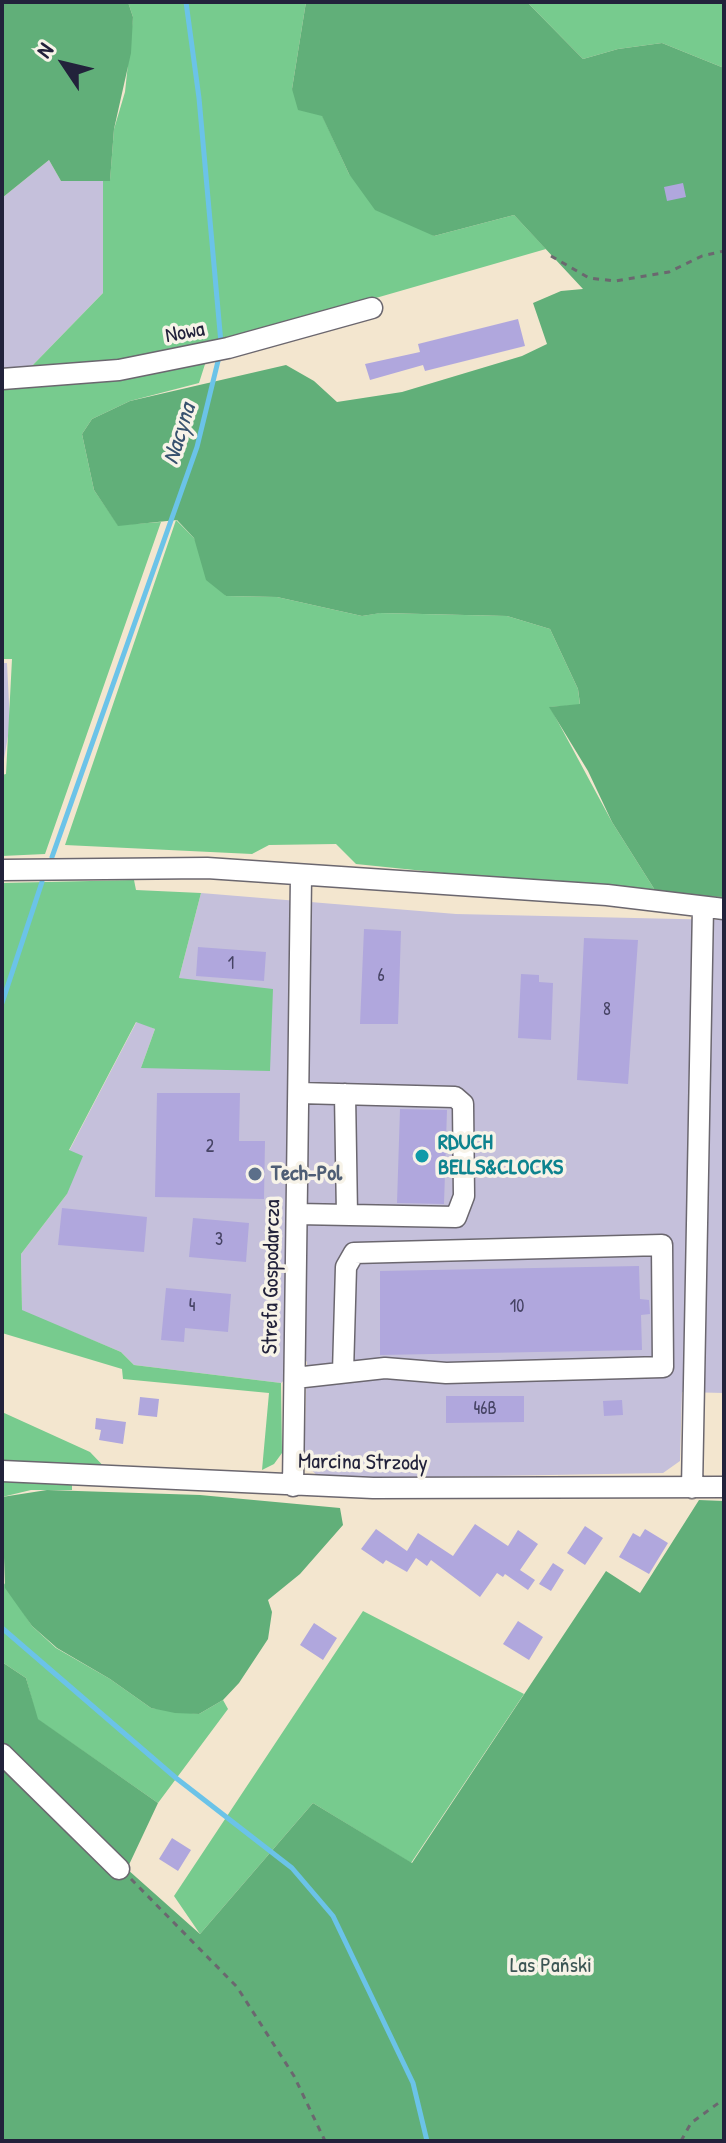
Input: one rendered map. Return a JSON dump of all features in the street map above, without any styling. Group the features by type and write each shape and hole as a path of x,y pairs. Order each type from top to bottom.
{"street":[{"name":"Nowa","path":"2,379 119,370 220,350 372,308"},
{"path":"2,870 207,868 301,877 607,895 724,909"},
{"name":"Strefa Gospodarcza","path":"293,1486 301,877"},
{"path":"692,1488 703,907"},
{"path":"297,1214 456,1217 464,1196 463,1104 455,1097 299,1093"},
{"path":"345,1094 347,1215"},
{"path":"295,1378 385,1368 446,1373 663,1367 662,1245 354,1253 346,1267 343,1372"},
{"name":"Marcina Strzody","path":"2,1471 293,1486 724,1487"},
{"path":"2,1754 119,1869"}],"path":[{"path":"551,256 589,278 615,281 669,272 702,256 724,251"},
{"path":"119,1869 237,1987 294,2076 325,2141"},
{"path":"681,2141 691,2123 724,2099"}],"shaded area":[{"path":"49,160 61,181 103,181 103,293 30,368 2,371 2,198"},
{"path":"2,663 7,663 10,724 2,771"},
{"path":"201,893 456,914 724,920 724,1393 682,1392 680,1461 663,1473 321,1479 304,1463 307,1361 281,1383 134,1365 121,1352 22,1311 21,1254 67,1194 69,1151 137,1021 155,1029 141,1068 179,978"}],"green space":[{"path":"2,2 128,2 133,17 131,53 114,129 110,181 61,181 49,160 2,198"},
{"path":"128,2 306,2 292,89 322,115 349,174 434,236 514,215 546,249 216,344 121,365 30,368 103,293 103,181 110,180 114,129 125,92 133,17"},
{"path":"306,2 527,2 583,59 618,49 662,43 724,68 724,897 658,895 612,822 588,771 549,707 580,704 578,689 550,629 507,616 381,613 362,616 277,597 226,596 206,580 194,538 177,520 118,526 94,490 82,434 92,419 130,401 286,365 314,381 337,402 402,392 522,356 547,344 533,303 561,291 583,289 514,215 434,236 375,210 349,174 322,116 298,110 292,89"},
{"path":"527,2 724,2 724,68 662,43 618,49 583,59"},
{"path":"206,361 199,383 130,401 92,419 82,434 94,490 118,525 161,522 45,854 2,856 2,775 6,774 12,659 2,659 2,387"},
{"path":"176,520 194,538 226,596 277,597 362,616 380,613 507,616 550,629 578,689 580,705 550,707 612,822 658,895 356,864 336,844 269,845 252,854 65,845"},
{"path":"134,880 136,890 201,893 179,978 273,989 270,1071 141,1068 155,1029 136,1022 69,1150 83,1156 67,1194 21,1254 22,1310 121,1352 134,1365 281,1383 282,1453 274,1464 262,1470 269,1393 123,1379 122,1369 2,1333 2,883"},
{"path":"2,1412 90,1452 113,1476 2,1468"},
{"path":"2,1481 72,1482 72,1490 31,1490 2,1497"},
{"path":"47,1490 200,1495 340,1508 343,1525 300,1574 268,1600 272,1612 268,1639 239,1683 223,1700 199,1714 175,1713 151,1708 57,1648 32,1626 5,1588 2,1497"},
{"name":"Las Pański","path":"699,1500 724,1501 724,2141 2,2141 2,1662 26,1678 38,1719 158,1803 127,1869 200,1934 313,1803 412,1863 606,1571 640,1593"},
{"path":"2,1580 32,1626 56,1648 110,1679 151,1708 199,1714 223,1700 228,1709 158,1803 37,1719 26,1678 2,1662"},
{"path":"363,1611 524,1694 411,1863 313,1803 200,1934 174,1896"}],"building":[{"path":"683,183 686,197 667,201 664,187"},
{"path":"518,319 525,346 425,371 423,365 370,380 365,364 420,352 418,344"},
{"path":"364,929 401,931 398,1024 360,1024"},
{"path":"584,938 638,940 628,1084 577,1080"},
{"path":"198,947 266,952 264,981 196,976"},
{"path":"521,974 539,975 539,982 553,983 551,1040 518,1038"},
{"path":"157,1093 240,1093 239,1141 265,1141 264,1199 155,1197"},
{"name":"RDUCH BELLS&CLOCKS","path":"400,1109 447,1110 444,1204 397,1203"},
{"path":"62,1208 147,1217 144,1252 58,1245"},
{"path":"193,1218 249,1223 246,1262 189,1257"},
{"path":"639,1266 640,1299 649,1300 650,1314 641,1315 642,1350 380,1355 380,1271"},
{"path":"166,1288 231,1294 228,1332 185,1328 184,1342 161,1340"},
{"path":"446,1396 524,1396 524,1422 446,1423"},
{"path":"140,1397 159,1399 157,1417 138,1415"},
{"path":"622,1400 623,1415 604,1416 603,1401"},
{"path":"96,1418 126,1422 123,1444 99,1440 101,1430 95,1429"},
{"path":"475,1524 508,1546 518,1530 538,1544 520,1570 535,1580 528,1590 505,1574 503,1577 497,1573 480,1597 431,1560 427,1566 416,1558 407,1572 386,1560 383,1564 361,1549 376,1529 407,1551 418,1533 453,1556"},
{"path":"585,1526 603,1538 585,1565 567,1553"},
{"path":"645,1529 668,1543 649,1574 619,1557 633,1533 640,1537"},
{"path":"553,1563 564,1570 551,1591 539,1584"},
{"path":"518,1621 543,1637 529,1660 503,1644"},
{"path":"314,1623 337,1638 323,1660 300,1645"},
{"path":"172,1838 191,1850 178,1871 159,1859"}],"waterway":[{"name":"Nacyna","path":"186,2 199,98 221,343"},
{"name":"Nacyna","path":"52,857 197,447 219,357"},
{"name":"Nacyna","path":"2,1003 42,882"},
{"path":"2,1628 176,1778 292,1868 333,1916 413,2083 427,2141"}],"place":[{"name":"RDUCH BELLS&CLOCKS","path":"422,1156"},
{"name":"Tech-Pol","path":"255,1174"}]}
